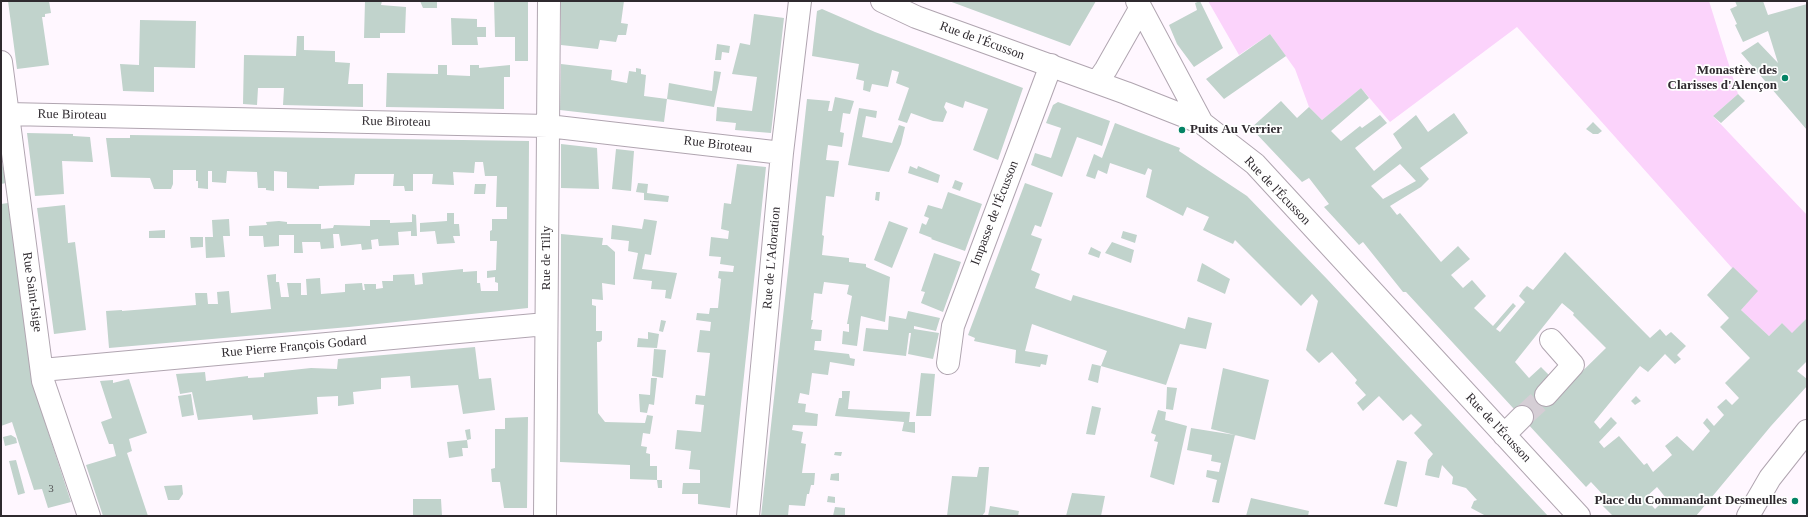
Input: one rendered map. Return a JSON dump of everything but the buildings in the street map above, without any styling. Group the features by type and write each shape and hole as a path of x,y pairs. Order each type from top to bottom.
{"street":[{"name":"Rue de Tilly","path":"545,516 549,1"},
{"name":"Rue de L'Adoration","path":"748,516 782,153 800,1"},
{"name":"Rue de l'Écusson","path":"882,1 916,17 1097,82 1202,123 1254,164 1579,516"},
{"path":"1097,82 1106,69 1139,5"},
{"path":"1139,5 1202,123"},
{"name":"Rue Saint-Isige","path":"1,62 43,381 89,516"},
{"name":"Impasse de l'Écusson","path":"948,363 953,326 1051,66"},
{"name":"Rue Biroteau","path":"8,114 548,126 782,153"},
{"name":"Rue Pierre François Godard","path":"42,370 546,324"},
{"path":"1546,395 1573,365 1550,340"},
{"path":"1504,435 1522,417"},
{"path":"1748,516 1770,478 1807,431"}],"shaded area":[{"path":"1208,1 1709,1 1738,94 1713,116 1807,215 1807,318 1791,335 1782,323 1769,336 1741,310 1757,291 1732,268 1517,27 1390,122 1361,88 1322,120 1309,107 1295,69 1270,34 1239,55"}],"tunnel":[{"path":"1522,417 1546,395"}],"place":[{"name":"Monastère des Clarisses d'Alençon","path":"1785,78"},
{"name":"Puits Au Verrier","path":"1182,130"},
{"name":"Place du Commandant Desmeulles","path":"1795,501"}]}
